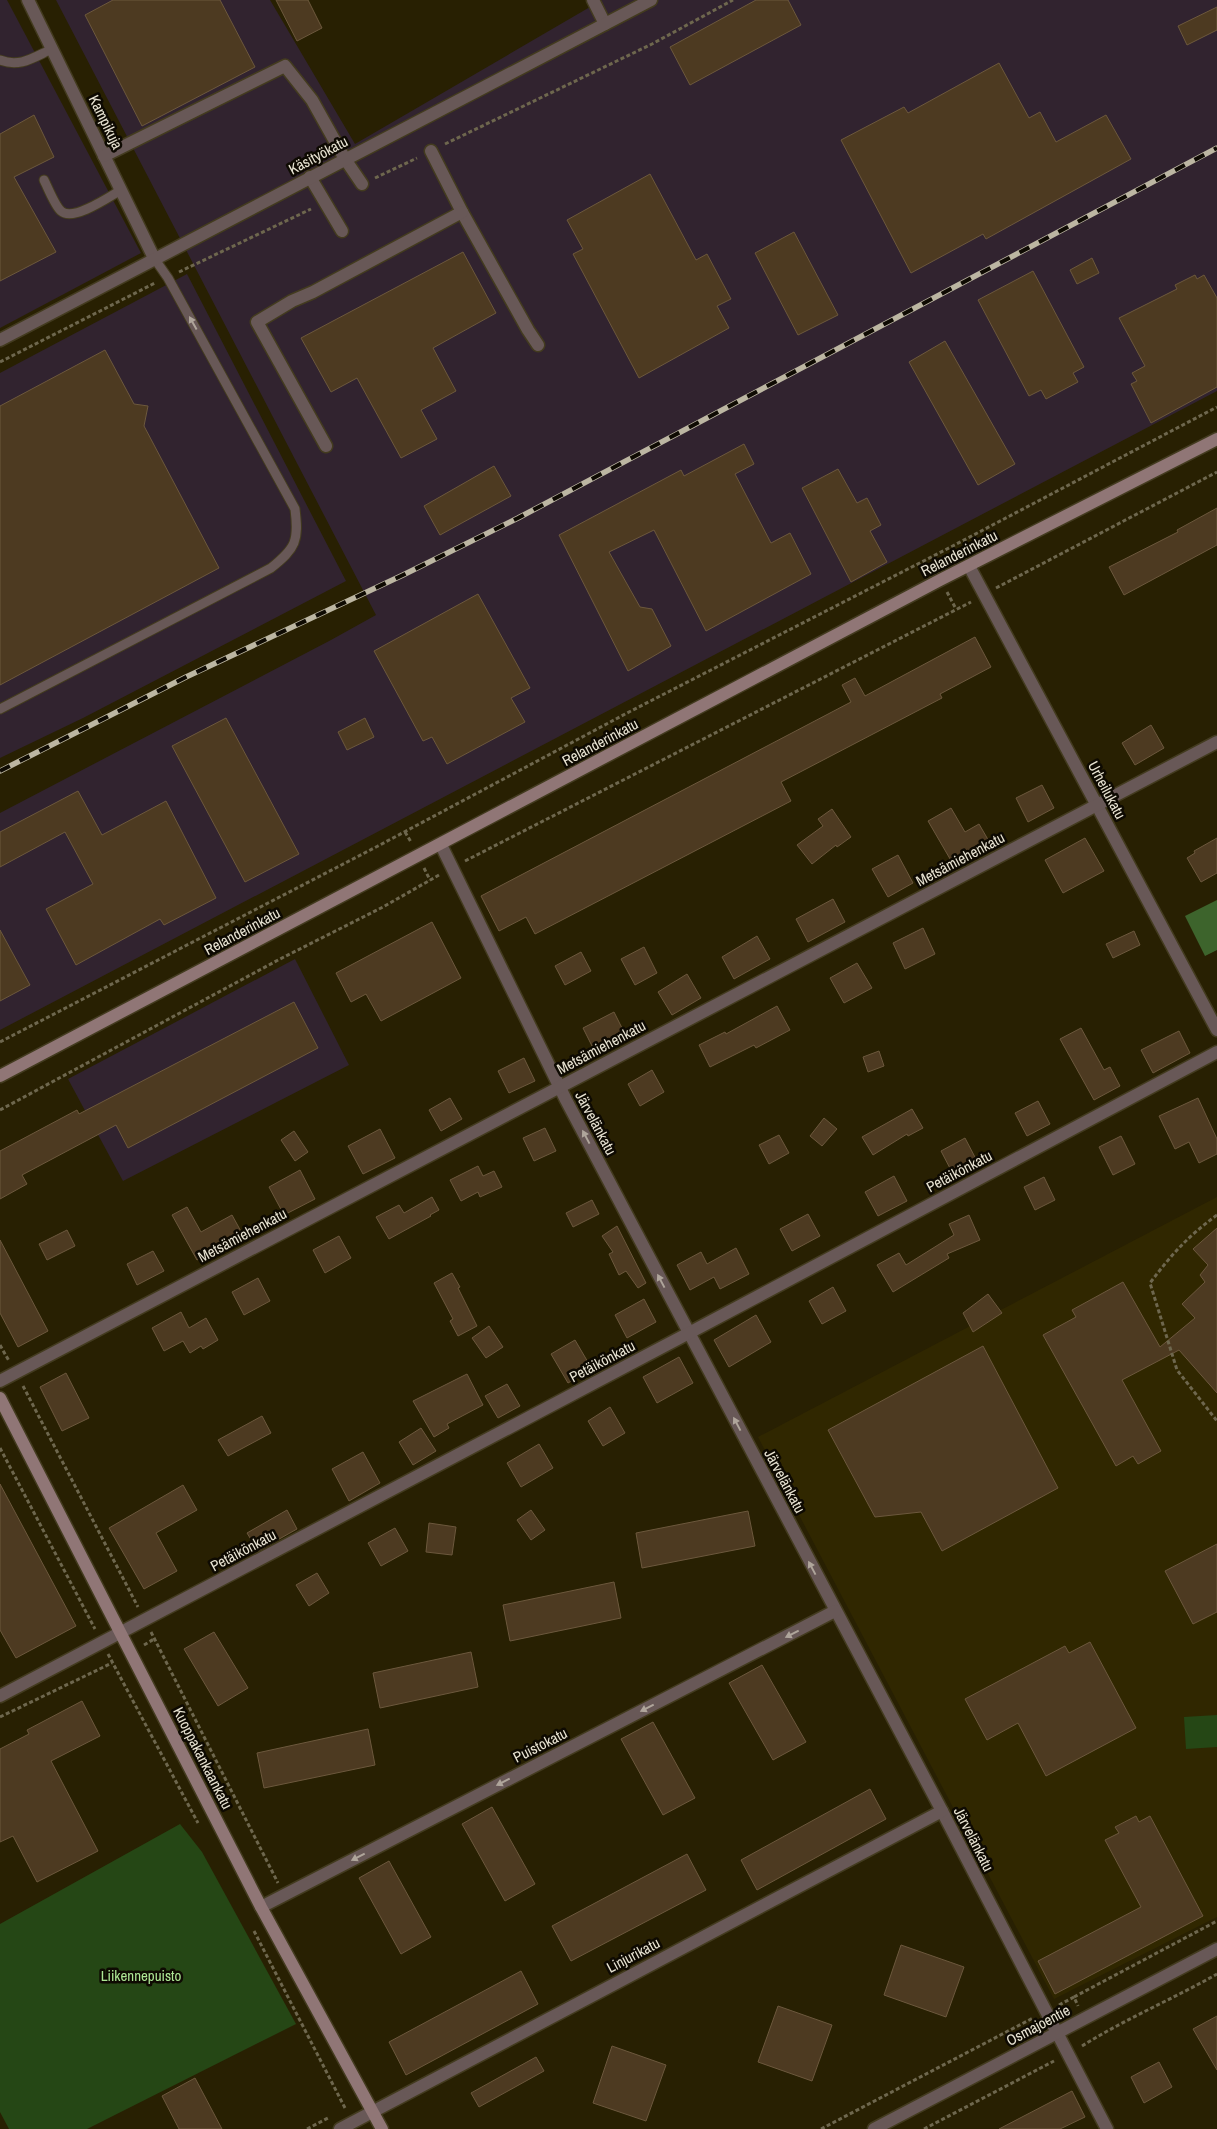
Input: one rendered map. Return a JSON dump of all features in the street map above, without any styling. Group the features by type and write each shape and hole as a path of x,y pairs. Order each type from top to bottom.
{"main road":[{"name":"Relanderinkatu","path":"0,1076 969,566 1217,438"},
{"name":"Kuoppakankaankatu","path":"0,1398 261,1907 382,2129"}],"street":[{"name":"Kampikuja","path":"28,0 154,258"},
{"path":"593,0 605,24"},
{"name":"Käsityökatu","path":"0,340 651,0"},
{"path":"104,156 285,66 312,100 345,159 362,184"},
{"path":"431,151 462,212 538,345"},
{"path":"310,178 342,231"},
{"path":"326,446 257,322 292,301 313,292 462,212"},
{"name":"Urheilukatu","path":"969,566 1217,1030"},
{"name":"Metsämiehenkatu","path":"0,1381 1217,742"},
{"name":"Järvelänkatu","path":"441,845 560,1087 835,1612 942,1811 1106,2129"},
{"name":"Petäikönkatu","path":"0,1696 1217,1052"},
{"name":"Puistokatu","path":"261,1907 835,1612"},
{"name":"Linjurikatu","path":"340,2129 942,1811"},
{"name":"Osmajoentie","path":"874,2129 1217,1949"}],"lane":[{"path":"0,60 20,64 52,49"},
{"path":"44,180 61,211 69,215 78,214 121,190"},
{"path":"0,709 271,568 289,553 298,532 295,509 168,278 154,258"}],"path":[{"path":"0,1042 369,851 629,712 945,550 1217,407"},
{"path":"0,1110 280,959 383,907 453,867 956,609 1217,472"},
{"path":"948,595 956,609"},
{"path":"1217,1215 1190,1235 1150,1283 1177,1370 1217,1421"},
{"path":"0,1346 10,1363"},
{"path":"22,1384 217,1760 284,1895"},
{"path":"0,1448 93,1624"},
{"path":"109,1656 199,1825"},
{"path":"0,1717 112,1663"},
{"path":"821,2129 1217,1921"},
{"path":"249,1922 346,2108 338,2112"},
{"path":"1074,1997 1093,2039"},
{"path":"307,2129 330,2116"}],"shaded area":[{"path":"0,0 7,0 141,253 0,328"},
{"path":"56,0 270,0 355,144 602,0 1217,0 1217,391 0,1030 0,813 376,615"},
{"path":"187,274 346,581 83,718 0,758 0,373"},
{"path":"295,959 349,1065 123,1181 68,1079"},
{"path":"1217,1197 1217,1917 1054,1999 758,1437"}],"green space":[{"path":"1217,900 1217,950 1205,956 1185,916"},
{"path":"1217,1715 1217,1747 1186,1749 1184,1717"},
{"name":"Liikennepuisto","path":"180,1824 202,1852 296,2024 87,2129 9,2129 0,2112 0,1924"}],"building":[{"path":"113,0 220,0 255,67 142,126 85,15"},
{"path":"276,0 308,0 322,28 297,41"},
{"path":"756,0 788,0 801,25 690,85 670,47"},
{"path":"1217,7 1217,30 1187,45 1178,26"},
{"path":"999,63 1029,118 1040,112 1056,142 1106,115 1131,159 986,239 983,234 911,273 841,140 904,107 908,113"},
{"path":"34,115 54,157 14,177 56,252 0,281 0,134"},
{"path":"650,174 696,260 707,254 731,299 717,306 729,328 639,378 573,254 583,249 567,220"},
{"path":"794,232 838,315 798,335 755,253"},
{"path":"463,252 496,313 433,348 456,391 421,410 437,439 401,458 357,378 331,392 301,338"},
{"path":"1092,258 1099,273 1077,284 1070,270"},
{"path":"1033,271 1084,367 1073,373 1078,382 1046,399 1041,390 1029,396 978,300"},
{"path":"1195,275 1197,279 1204,275 1217,298 1217,387 1151,423 1131,384 1137,381 1132,373 1145,366 1119,318 1177,289 1175,285"},
{"path":"945,341 1015,464 978,485 909,362"},
{"path":"105,350 134,404 148,406 144,426 219,568 0,685 0,406"},
{"path":"744,444 754,464 735,474 771,543 790,533 811,574 706,631 654,530 609,552 640,607 652,609 671,646 628,671 559,535 681,470 684,476"},
{"path":"494,466 511,496 440,535 424,506"},
{"path":"838,469 857,503 867,498 881,525 870,531 887,562 851,582 802,488"},
{"path":"1217,508 1217,545 1124,595 1109,567 1178,532 1177,530"},
{"path":"478,594 530,688 511,698 525,722 447,764 432,737 423,741 374,651"},
{"path":"975,637 991,667 940,694 942,698 781,782 791,801 535,934 526,917 499,931 481,896 851,702 842,685 855,678 865,696"},
{"path":"226,718 299,854 245,882 172,746"},
{"path":"365,718 374,737 347,750 338,732"},
{"path":"1151,725 1164,748 1135,765 1122,743"},
{"path":"1042,785 1054,808 1028,822 1016,798"},
{"path":"78,791 102,835 166,801 216,898 164,925 160,919 76,965 46,909 93,884 65,832 0,867 0,832"},
{"path":"951,808 965,832 979,824 990,843 953,864 928,821"},
{"path":"832,809 851,837 837,847 836,845 812,864 797,845 823,826 818,819"},
{"path":"1085,838 1104,871 1063,893 1045,860"},
{"path":"1217,838 1217,873 1201,882 1187,858 1195,853 1194,851"},
{"path":"898,855 913,883 888,897 872,869"},
{"path":"833,899 845,922 808,942 796,919"},
{"path":"432,922 461,978 381,1021 366,994 351,1002 336,973"},
{"path":"923,928 935,954 905,969 893,943"},
{"path":"0,930 30,985 0,1001"},
{"path":"1134,931 1140,945 1113,958 1106,944"},
{"path":"757,936 770,959 734,979 722,957"},
{"path":"644,947 657,973 635,985 621,959"},
{"path":"581,952 591,971 565,985 555,966"},
{"path":"857,963 872,988 844,1003 830,978"},
{"path":"687,974 701,998 672,1015 658,992"},
{"path":"294,1002 318,1048 128,1148 116,1125 22,1175 27,1184 0,1199 0,1151 77,1110 79,1114"},
{"path":"777,1006 790,1030 756,1048 754,1045 710,1067 699,1045 725,1032 726,1034"},
{"path":"614,1012 627,1038 596,1054 583,1028"},
{"path":"1081,1028 1104,1070 1110,1067 1120,1086 1094,1100 1060,1039"},
{"path":"1179,1031 1190,1053 1153,1073 1141,1050"},
{"path":"879,1051 884,1066 868,1072 863,1057"},
{"path":"524,1058 535,1081 509,1093 498,1071"},
{"path":"652,1070 664,1092 640,1106 628,1084"},
{"path":"450,1098 462,1119 441,1131 429,1110"},
{"path":"1198,1098 1217,1139 1217,1154 1199,1163 1189,1142 1175,1149 1159,1116"},
{"path":"1038,1101 1050,1124 1027,1136 1015,1113"},
{"path":"912,1109 923,1128 908,1136 907,1134 873,1155 862,1137"},
{"path":"824,1118 837,1129 822,1146 810,1136"},
{"path":"545,1128 556,1151 534,1161 523,1138"},
{"path":"380,1129 395,1158 363,1174 348,1146"},
{"path":"294,1131 308,1152 295,1161 281,1140"},
{"path":"779,1135 789,1153 769,1164 759,1145"},
{"path":"1121,1136 1135,1164 1113,1175 1099,1147"},
{"path":"965,1138 977,1161 953,1174 941,1151"},
{"path":"478,1166 483,1176 494,1171 502,1187 480,1197 478,1192 461,1201 450,1180"},
{"path":"300,1170 315,1199 284,1215 269,1187"},
{"path":"894,1176 907,1201 878,1216 865,1192"},
{"path":"1044,1177 1055,1200 1035,1210 1024,1187"},
{"path":"432,1197 439,1210 389,1239 376,1217 399,1205 404,1213"},
{"path":"592,1200 599,1214 573,1227 566,1213"},
{"path":"187,1207 201,1232 232,1215 243,1235 197,1260 172,1215"},
{"path":"808,1214 820,1236 792,1251 780,1229"},
{"path":"969,1215 980,1240 947,1254 949,1258 893,1292 877,1265 899,1253 906,1265 954,1235 949,1224"},
{"path":"617,1226 646,1283 638,1288 626,1271 619,1275 609,1254 613,1252 602,1236"},
{"path":"1217,1228 1217,1393 1179,1350 1122,1380 1161,1451 1138,1464 1133,1456 1116,1466 1043,1335 1076,1317 1072,1310 1123,1282 1160,1347 1195,1318 1182,1304 1205,1282 1200,1275 1208,1265 1193,1249"},
{"path":"67,1230 75,1246 47,1260 39,1244"},
{"path":"339,1236 351,1258 325,1273 313,1250"},
{"path":"0,1240 48,1331 18,1347 0,1313"},
{"path":"736,1248 749,1274 720,1289 714,1277 690,1290 677,1265 701,1252 707,1264"},
{"path":"153,1251 164,1271 137,1285 127,1264"},
{"path":"452,1273 477,1326 458,1336 450,1321 453,1319 434,1283"},
{"path":"258,1278 270,1301 244,1315 232,1292"},
{"path":"833,1287 846,1311 822,1324 809,1301"},
{"path":"988,1294 1002,1313 973,1332 963,1313"},
{"path":"644,1299 656,1322 627,1338 615,1315"},
{"path":"181,1312 189,1328 206,1318 218,1340 203,1349 201,1346 190,1353 183,1341 164,1351 152,1328"},
{"path":"756,1315 771,1342 729,1367 714,1340"},
{"path":"489,1326 503,1347 486,1358 472,1338"},
{"path":"575,1340 592,1369 568,1383 551,1354"},
{"path":"983,1346 1058,1488 942,1551 921,1512 875,1517 828,1430"},
{"path":"679,1357 693,1383 657,1403 643,1377"},
{"path":"66,1373 89,1418 62,1431 40,1387"},
{"path":"467,1374 483,1405 447,1424 449,1428 434,1437 413,1401"},
{"path":"507,1384 520,1406 498,1418 485,1396"},
{"path":"610,1407 625,1433 603,1446 588,1421"},
{"path":"262,1416 271,1433 228,1456 218,1440"},
{"path":"421,1428 436,1451 413,1465 399,1442"},
{"path":"539,1444 553,1468 521,1487 507,1463"},
{"path":"363,1452 380,1483 349,1501 332,1469"},
{"path":"0,1484 76,1626 16,1658 0,1630"},
{"path":"183,1485 197,1510 156,1533 177,1571 144,1589 109,1528"},
{"path":"287,1510 297,1529 258,1551 247,1533"},
{"path":"531,1510 545,1530 531,1540 517,1520"},
{"path":"748,1511 755,1546 642,1568 636,1533"},
{"path":"429,1523 456,1527 452,1555 426,1552"},
{"path":"395,1528 408,1551 381,1566 368,1543"},
{"path":"1217,1544 1217,1612 1193,1624 1165,1571"},
{"path":"317,1573 329,1593 309,1606 296,1585"},
{"path":"614,1582 621,1618 510,1641 503,1605"},
{"path":"214,1632 248,1688 218,1706 184,1649"},
{"path":"1090,1642 1136,1728 1046,1776 1018,1723 987,1740 965,1699 1065,1646 1069,1653"},
{"path":"471,1652 478,1687 380,1708 373,1673"},
{"path":"762,1665 806,1742 773,1760 729,1683"},
{"path":"82,1701 100,1736 51,1761 98,1851 37,1882 13,1836 0,1842 0,1749 29,1734 27,1730"},
{"path":"653,1722 695,1798 663,1815 621,1739"},
{"path":"368,1729 375,1765 264,1788 257,1753"},
{"path":"870,1789 886,1819 757,1890 741,1860"},
{"path":"492,1807 535,1884 505,1901 462,1824"},
{"path":"1136,1816 1139,1822 1150,1816 1203,1916 1055,1994 1038,1961 1141,1907 1105,1840 1119,1833 1115,1827"},
{"path":"687,1854 706,1890 571,1961 552,1926"},
{"path":"389,1861 431,1937 401,1954 359,1878"},
{"path":"901,1945 964,1967 946,2017 884,1995"},
{"path":"521,1971 538,2004 406,2075 389,2042"},
{"path":"778,2006 832,2025 812,2081 758,2062"},
{"path":"1217,2016 1217,2070 1193,2029"},
{"path":"612,2046 666,2065 646,2121 593,2103"},
{"path":"536,2057 544,2071 479,2107 471,2093"},
{"path":"1159,2062 1172,2087 1144,2103 1131,2077"},
{"path":"195,2078 222,2129 179,2129 162,2096"},
{"path":"1072,2091 1085,2117 1060,2129 999,2129"}],"railway":[{"path":"0,771 186,677 403,575 518,518 1217,148"}]}
